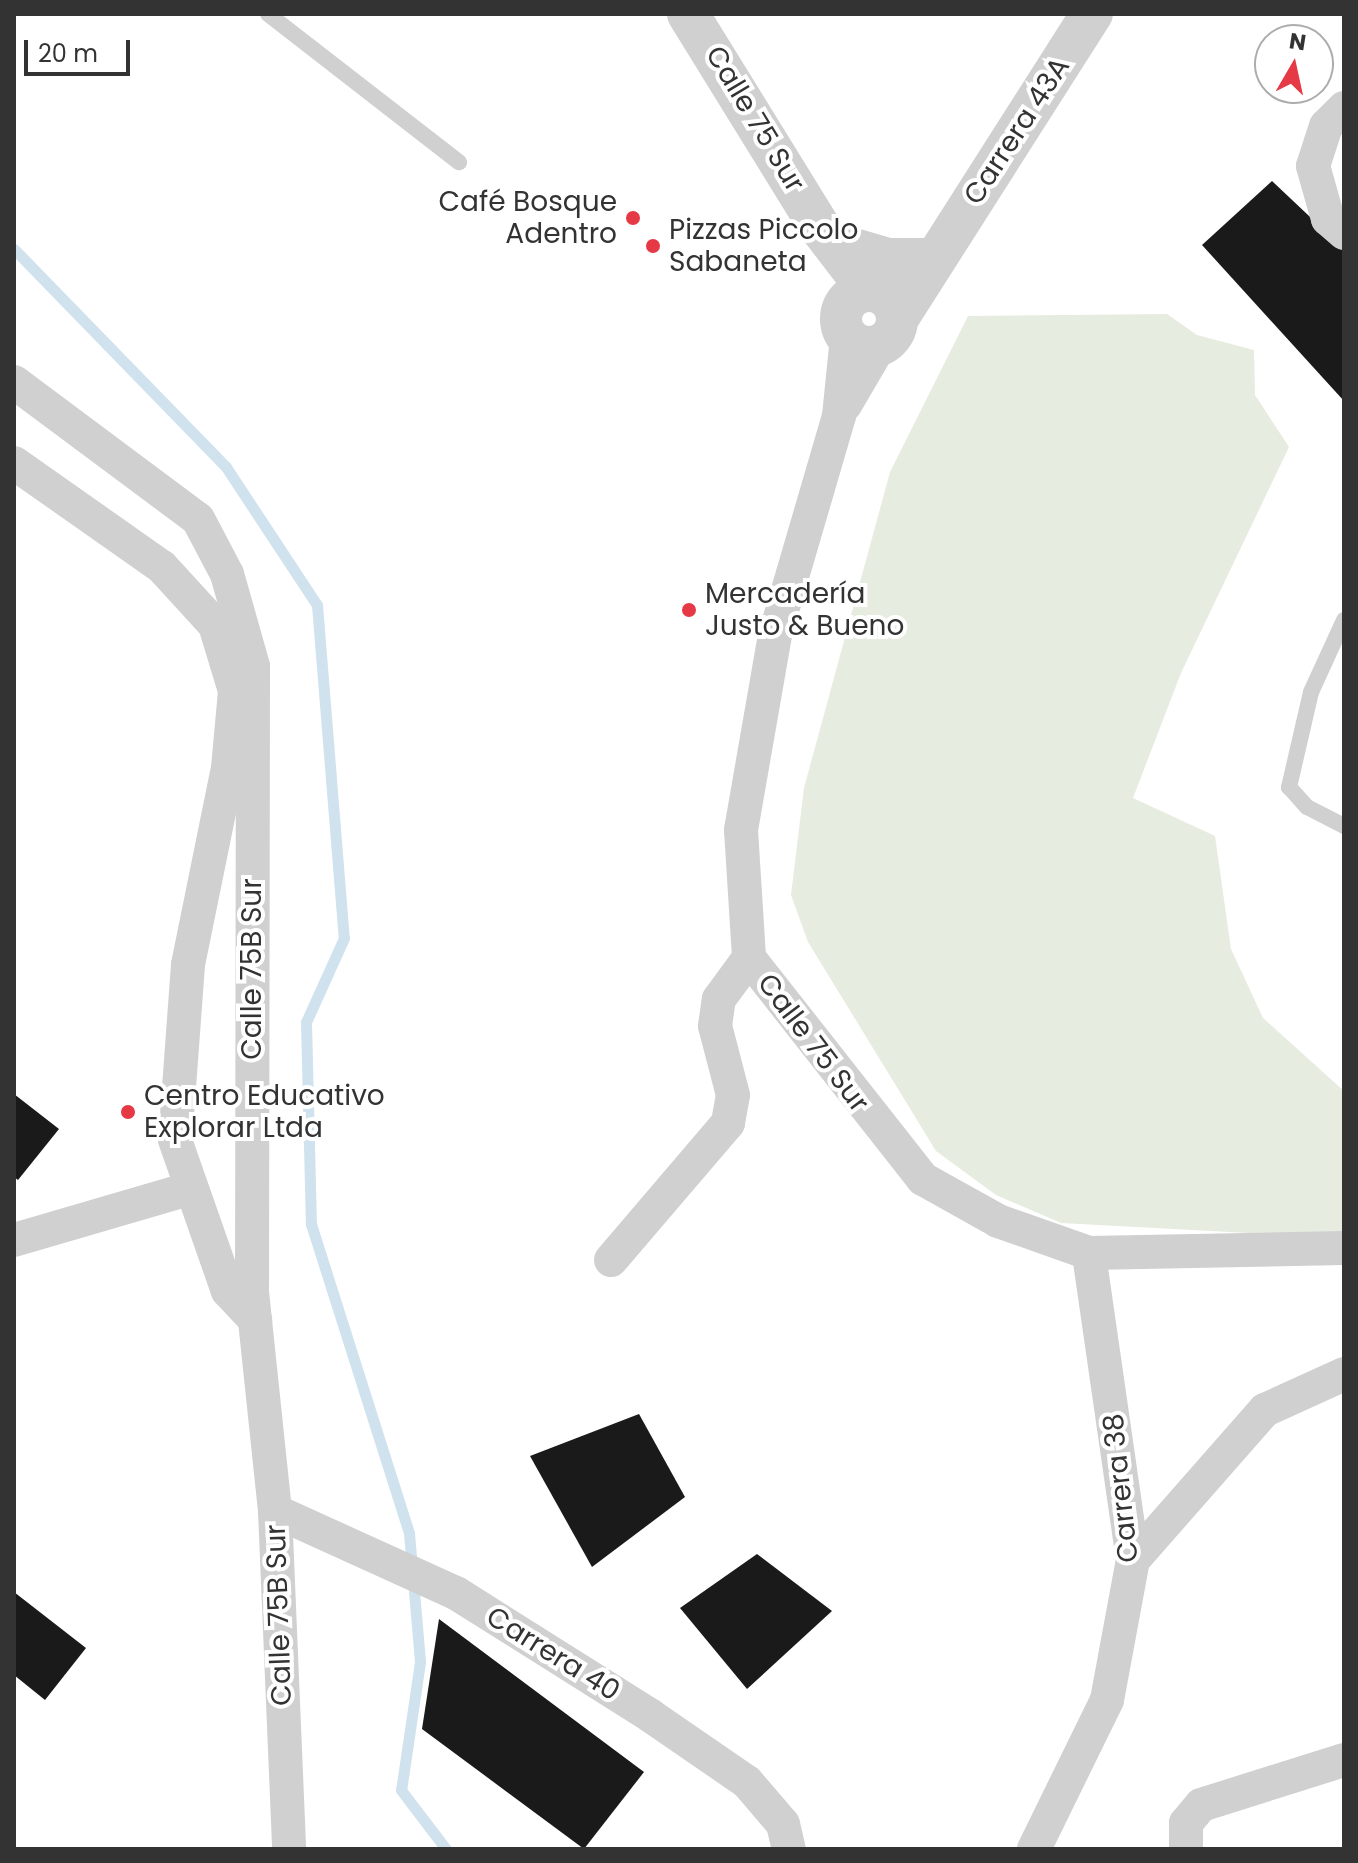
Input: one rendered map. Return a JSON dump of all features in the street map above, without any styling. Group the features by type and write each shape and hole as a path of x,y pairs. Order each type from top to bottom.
{"street":[{"name":"Calle 75 Sur","path":"688,14 826,234 870,315 775,635 741,830 749,958 923,1179 998,1221 1089,1253 1344,1248"},
{"name":"Carrera 43A","path":"870,315 934,253 1092,14"},
{"path":"1344,108 1326,126 1313,166 1328,219 1344,233"},
{"path":"826,234 888,259 934,253"},
{"name":"Calle 75B Sur","path":"14,382 198,519 227,574 253,666 255,1320 275,1511 289,1849"},
{"path":"14,463 162,567 215,625 235,691 179,1041 175,1140 188,1189 228,1291 255,1320"},
{"path":"611,1260 728,1123 733,1095 715,1026 719,999 749,958"},
{"path":"14,1240 188,1189"},
{"name":"Carrera 38","path":"1034,1849 1107,1700 1133,1560 1089,1253"},
{"path":"1133,1560 1265,1410 1344,1374"},
{"name":"Carrera 40","path":"275,1511 429,1580 747,1782 783,1824 789,1849"},
{"path":"1186,1849 1186,1823 1201,1805 1344,1760"}],"lane":[{"path":"268,14 459,162"},
{"path":"1344,620 1311,692 1289,787 1307,807 1344,826"}],"shaded area":[{"path":"1167,314 1197,335 1254,350 1255,395 1289,447 1181,673 1133,798 1215,836 1231,949 1263,1018 1344,1091 1344,1238 1061,1223 996,1195 936,1151 808,942 791,895 804,788 890,472 968,316"}],"building":[{"path":"1272,181 1344,249 1344,401 1202,245"},
{"path":"14,1094 59,1129 18,1180 14,1177"},
{"path":"639,1414 685,1497 592,1567 530,1456"},
{"path":"757,1554 832,1611 747,1689 680,1608"},
{"path":"14,1592 86,1648 45,1700 14,1675"},
{"path":"439,1619 644,1772 584,1849 422,1729"}],"waterway":[{"path":"14,249 226,467 317,605 344,938 306,1022 311,1224 409,1533 420,1662 401,1790 446,1849"}],"place":[{"name":"Café Bosque Adentro","path":"633,218"},
{"name":"Pizzas Piccolo Sabaneta","path":"653,246"},
{"name":"Mercadería Justo & Bueno","path":"689,610"},
{"name":"Centro Educativo Explorar Ltda","path":"128,1112"}]}
